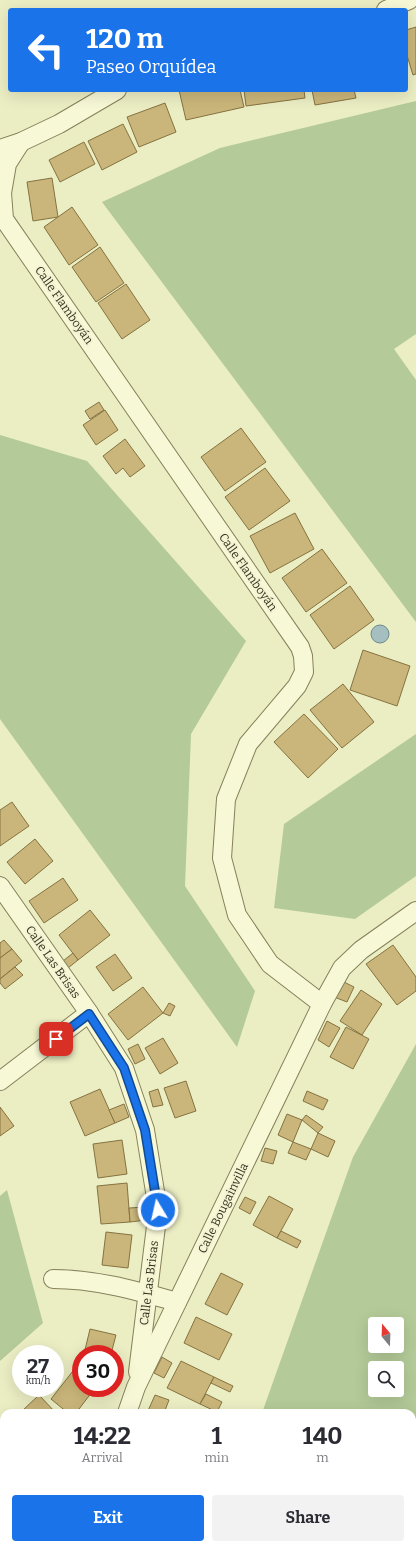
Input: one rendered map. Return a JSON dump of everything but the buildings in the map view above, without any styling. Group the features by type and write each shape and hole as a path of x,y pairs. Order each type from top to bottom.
{"street":[{"path":"391,8 409,0"},
{"path":"0,149 21,142 59,124 114,92"},
{"name":"Calle Flamboyán","path":"21,142 7,164 2,193 2,218 300,647 304,656 304,672 297,686 248,744 226,798 222,858 237,915 270,964 322,1004"},
{"name":"Calle Las Brisas","path":"0,886 89,1014 124,1068 145,1130 158,1210 136,1387"},
{"name":"Calle Bougainvilla","path":"128,1409 136,1387 177,1302 322,1004 342,968 361,950 416,911"},
{"path":"0,1082 89,1014"},
{"path":"53,1279 91,1281 177,1302"}],"green space":[{"path":"416,101 416,334 394,349 416,380 416,622 102,202 220,148"},
{"path":"0,435 87,461 246,641 191,734 185,886 255,991 237,1047 0,719"},
{"path":"416,734 416,876 355,919 274,908 284,824"},
{"path":"416,1044 416,1409 263,1409 353,1157"},
{"path":"7,1190 43,1323 18,1345 12,1345 12,1350 0,1361 0,1196"}],"water":[{"path":"380,625 386,628 389,634 386,640 380,643 374,640 371,634 374,628"}],"route":[{"path":"56,1039 89,1014 124,1068 145,1130 158,1210"}]}
